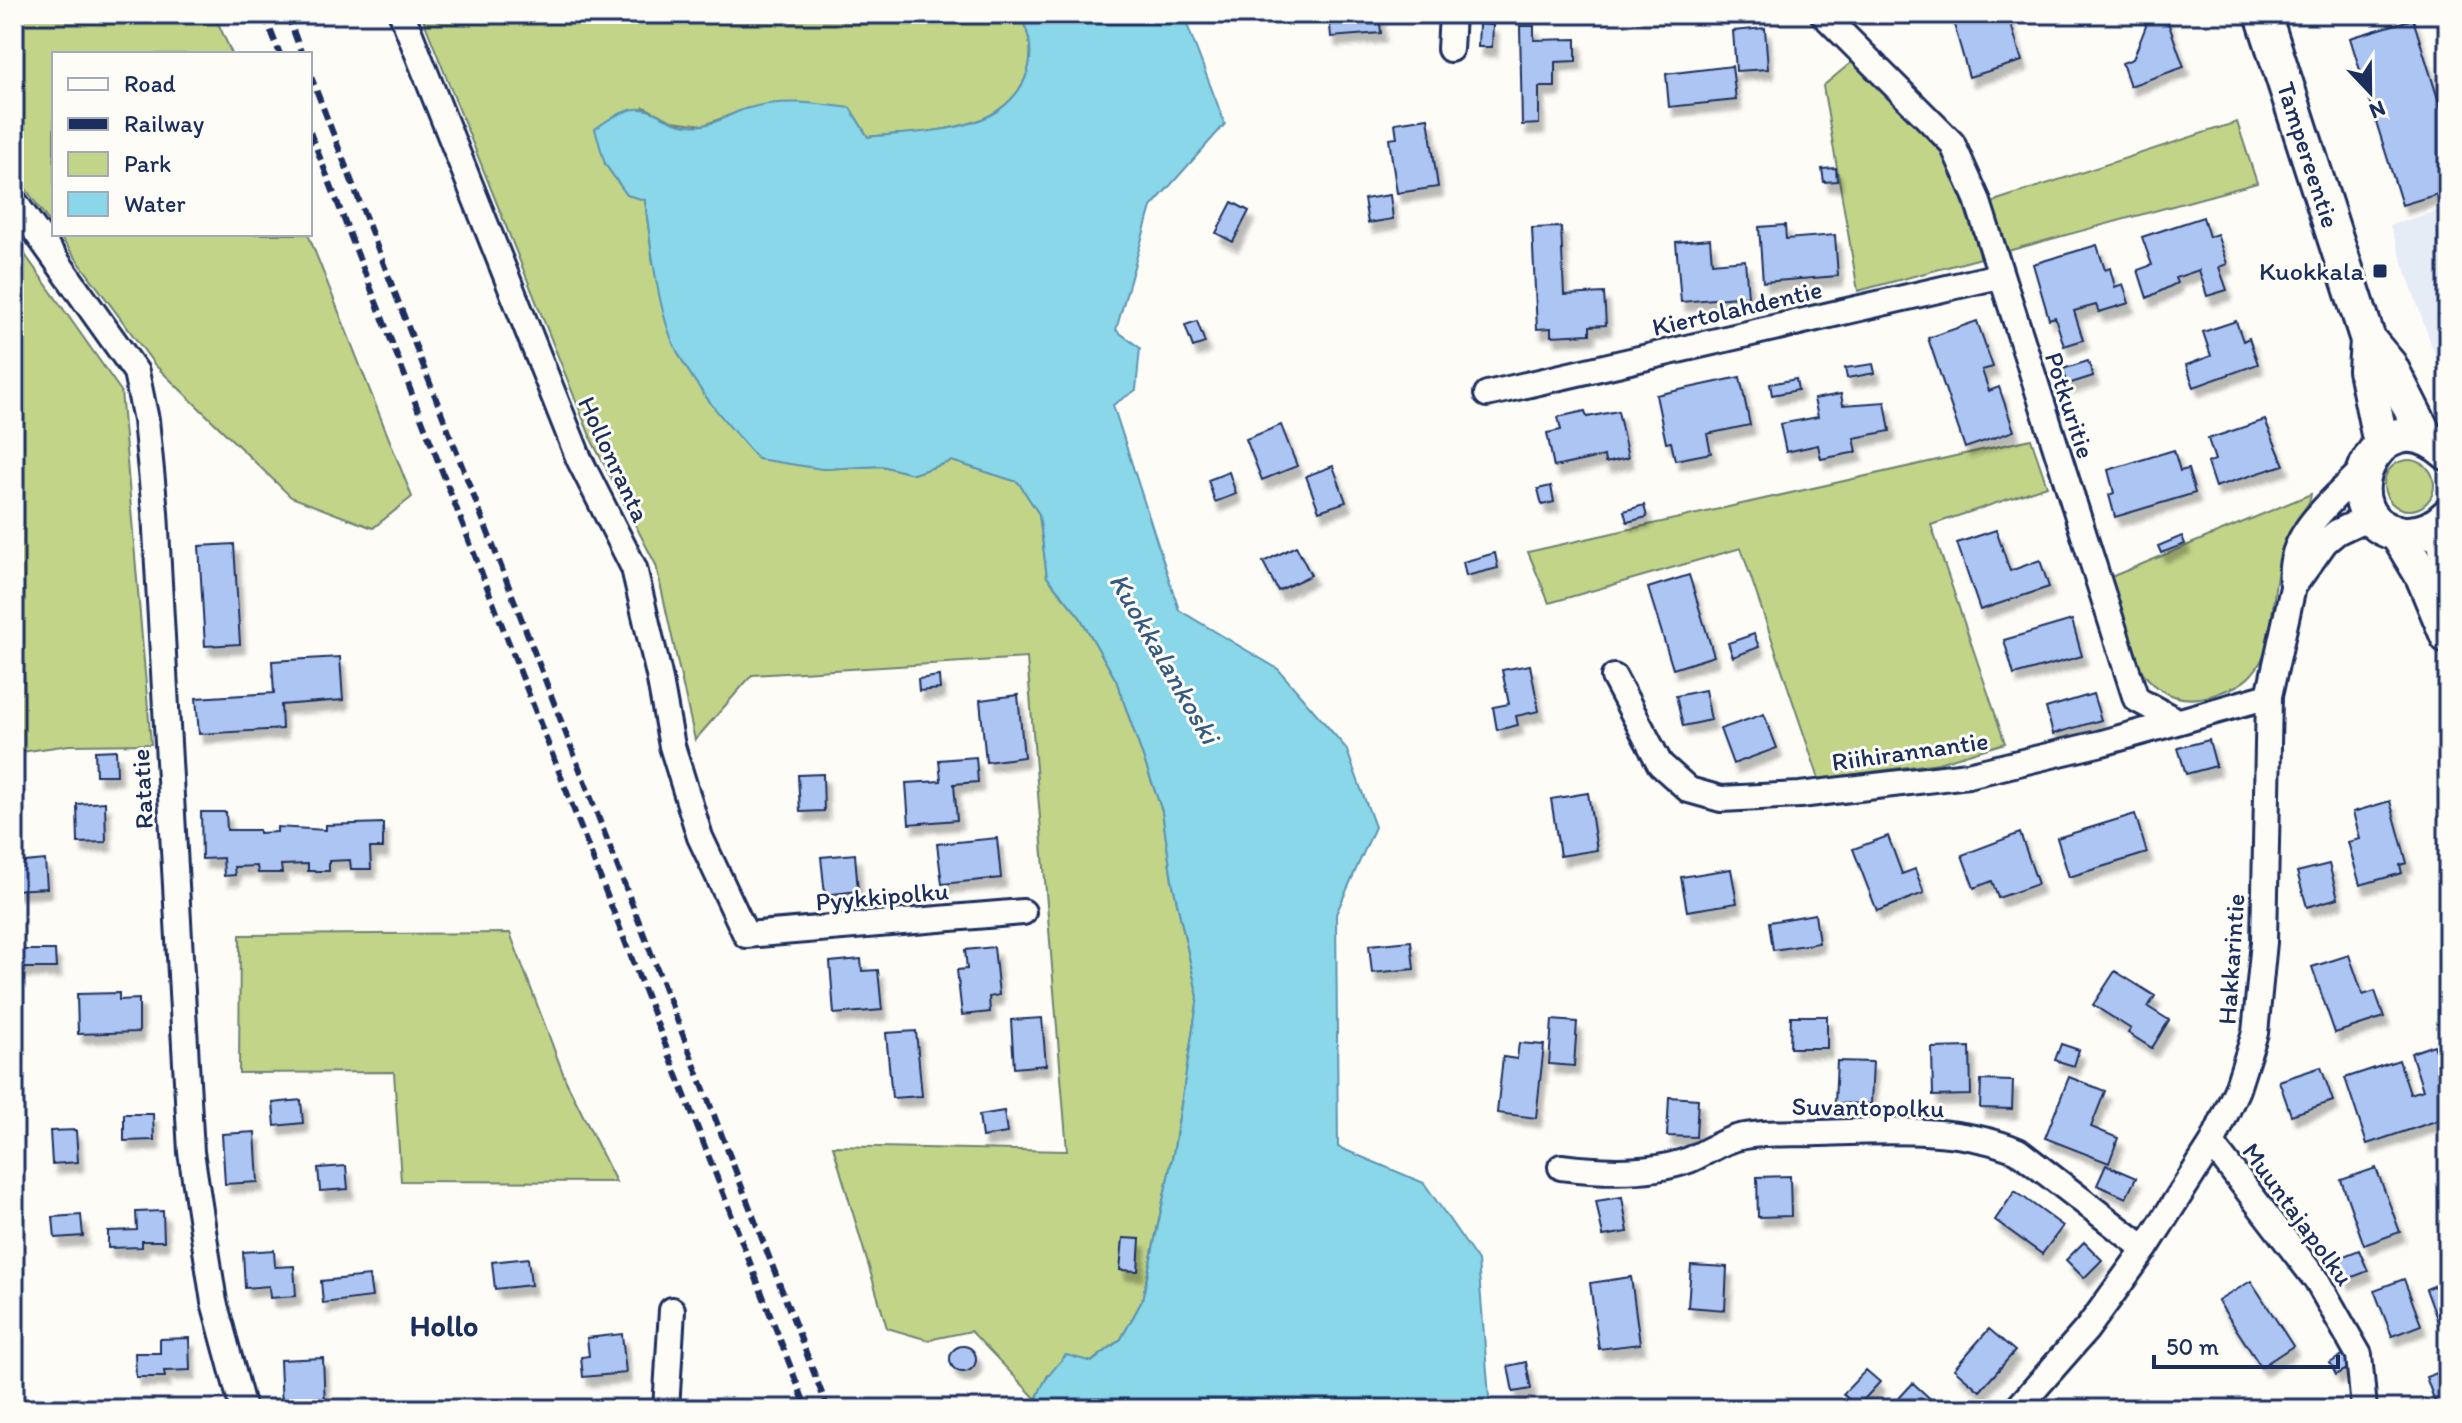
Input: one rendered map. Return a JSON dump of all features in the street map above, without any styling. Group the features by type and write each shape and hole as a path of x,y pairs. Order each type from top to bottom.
{"main road":[{"name":"Tampereentie","path":"2263,14 2368,340 2366,370 2372,456 2363,502 2384,524"},
{"name":"Tampereentie","path":"2368,340 2389,365 2437,446"},
{"path":"2372,456 2398,437 2437,446"},
{"path":"2384,524 2427,531 2444,520 2448,557"},
{"path":"2384,524 2423,576 2448,636"}],"street":[{"name":"Hollonranta","path":"402,14 579,459 634,568 672,746 700,837 746,935"},
{"path":"1450,49 1452,14"},
{"name":"Potkuritie","path":"1823,14 1952,143 1977,199 2136,699 2175,720"},
{"name":"Ratatie","path":"14,201 136,372 146,420 155,512 191,1152 214,1302 243,1409"},
{"name":"Kiertolahdentie","path":"1487,394 1999,276"},
{"name":"Hakkarintie","path":"2017,1409 2087,1329 2145,1249 2212,1144 2237,1089 2255,1033 2264,942 2269,696 2293,587 2291,567 2304,535 2372,456"},
{"name":"Hakkarintie","path":"2293,587 2325,542 2337,532 2384,524"},
{"name":"Riihirannantie","path":"1614,677 1660,764 1689,790 1721,799 1800,795 1968,775 2102,743 2269,696"},
{"name":"Pyykkipolku","path":"746,935 1023,912"},
{"name":"Suvantopolku","path":"1561,1167 1609,1170 1655,1167 1686,1161 1727,1140 1766,1134 1911,1133 1995,1141 2018,1151 2145,1249"},
{"name":"Muuntajapolku","path":"2212,1144 2317,1281 2359,1355 2364,1409"},
{"path":"666,1409 672,1310"}],"shaded area":[{"path":"2448,208 2448,393 2390,225"}],"green space":[{"path":"14,14 214,14 231,52 52,52 52,226 14,172"},
{"path":"421,14 1019,14 1027,31 1030,64 1017,93 1006,105 974,122 935,131 868,137 850,108 748,108 704,125 672,121 644,107 605,164 627,195 645,200 653,264 822,469 882,466 913,474 952,461 1018,482 1039,514 1047,577 1080,617 1116,680 1162,811 1172,880 1198,997 1174,1149 1142,1301 1121,1339 1091,1362 1048,1375 1036,1399 971,1331 928,1340 887,1328 833,1146 1067,1151 1027,658 752,675 695,740 656,565 592,441"},
{"path":"1853,61 1949,160 1981,258 1858,291 1823,86"},
{"path":"2237,122 2257,183 2004,252 1990,206 1997,200"},
{"path":"59,236 309,236 412,497 373,528 291,497 155,365"},
{"path":"14,239 121,391 151,744 69,745 14,753"},
{"path":"2031,439 2047,486 1931,525 2005,743 1938,763 1819,779 1741,548 1549,603 1528,552"},
{"path":"2409,460 2427,467 2434,485 2427,503 2409,510 2391,503 2384,485 2391,467"},
{"path":"2311,494 2283,551 2265,653 2251,675 2238,685 2213,695 2188,699 2168,694 2151,682 2127,644 2119,622 2111,577"},
{"path":"510,933 566,1081 616,1182 401,1181 394,1072 239,1073 240,935"}],"water":[{"name":"Kuokkalankoski","path":"1019,14 1183,14 1225,124 1151,207 1116,330 1140,348 1136,390 1113,405 1179,610 1278,669 1346,748 1375,827 1336,914 1338,1147 1424,1183 1478,1261 1490,1409 1036,1409 1042,1386 1066,1355 1092,1362 1121,1339 1142,1301 1174,1149 1198,997 1172,880 1162,811 1116,680 1080,617 1047,577 1039,514 1018,482 952,461 913,474 882,466 822,469 758,459 704,394 677,351 660,298 645,200 627,195 605,164 595,129 631,110 643,109 687,125 704,125 758,106 798,102 824,104 850,108 868,137 935,131 974,122 1006,105 1025,79 1030,64 1030,48"}],"building":[{"path":"1329,14 1379,14 1381,33 1331,37"},
{"path":"1951,14 2008,14 2022,61 1969,77"},
{"path":"2165,14 2184,67 2130,86 2122,63 2133,59 2146,26 2144,19"},
{"path":"2413,19 2448,131 2448,191 2402,205 2350,38"},
{"path":"1479,24 1493,25 1492,47 1478,47"},
{"path":"1520,26 1534,26 1534,40 1576,39 1576,61 1555,62 1555,87 1539,87 1539,124 1522,125"},
{"path":"1765,28 1768,69 1736,71 1733,31"},
{"path":"1732,66 1736,100 1669,107 1666,74"},
{"path":"1428,118 1438,187 1397,193 1389,139 1397,138 1395,123"},
{"path":"1836,168 1837,181 1824,182 1822,169"},
{"path":"1390,195 1393,219 1368,223 1364,199"},
{"path":"1232,202 1249,211 1233,242 1216,233"},
{"path":"2203,217 2209,237 2217,234 2227,264 2219,267 2227,290 2207,296 2199,270 2175,278 2177,283 2147,298 2138,270 2152,265 2142,237"},
{"path":"1785,225 1786,239 1835,235 1838,276 1763,282 1759,227"},
{"path":"1561,227 1564,295 1604,293 1606,325 1590,326 1590,334 1551,336 1551,328 1537,329 1532,228"},
{"path":"1710,239 1712,263 1745,260 1748,296 1681,302 1676,242"},
{"path":"2097,245 2105,270 2110,268 2115,287 2123,284 2129,303 2099,312 2096,305 2074,311 2083,340 2064,346 2055,317 2049,319 2033,264"},
{"path":"1197,321 1205,343 1193,347 1185,325"},
{"path":"1977,321 1993,367 1982,370 1989,391 1999,387 2014,431 1965,448 1928,338"},
{"path":"2236,321 2243,341 2249,338 2258,364 2194,387 2186,365 2211,356 2203,332"},
{"path":"2088,361 2093,376 2068,384 2063,369"},
{"path":"1873,364 1875,373 1847,378 1845,368"},
{"path":"1740,377 1750,425 1707,434 1711,453 1675,460 1671,442 1666,443 1656,395"},
{"path":"1796,379 1798,390 1772,395 1770,384"},
{"path":"1841,394 1843,405 1885,402 1890,431 1854,438 1857,452 1821,459 1818,445 1786,452 1780,424 1818,417 1814,399"},
{"path":"1585,411 1587,417 1618,411 1628,458 1605,463 1604,456 1554,467 1547,433 1561,430 1558,417"},
{"path":"2265,420 2284,465 2215,487 2207,463 2215,460 2208,439"},
{"path":"1281,425 1297,466 1262,480 1246,439"},
{"path":"2174,450 2180,471 2188,469 2195,493 2115,517 2109,495 2114,493 2108,470"},
{"path":"1333,466 1346,502 1319,511 1306,476"},
{"path":"1229,472 1236,494 1215,502 1208,480"},
{"path":"1551,486 1554,502 1542,505 1538,489"},
{"path":"1644,505 1647,517 1627,522 1624,511"},
{"path":"1996,530 2010,571 2040,560 2049,587 1980,610 1957,543"},
{"path":"2182,536 2185,544 2161,553 2158,546"},
{"path":"234,544 240,644 205,646 199,546"},
{"path":"1296,546 1311,575 1278,591 1263,562"},
{"path":"1495,553 1498,568 1466,576 1463,562"},
{"path":"1689,575 1714,656 1673,669 1648,588"},
{"path":"2072,620 2082,656 2014,675 2004,640"},
{"path":"1754,634 1759,647 1733,657 1728,643"},
{"path":"340,657 343,700 281,705 282,729 199,734 196,698 274,693 272,661"},
{"path":"1530,665 1539,711 1516,716 1518,725 1497,730 1493,707 1509,704 1502,670"},
{"path":"939,676 940,689 919,691 918,679"},
{"path":"1705,690 1711,720 1683,726 1676,696"},
{"path":"2093,694 2101,720 2053,734 2046,708"},
{"path":"1018,695 1024,757 986,762 980,700"},
{"path":"1764,714 1777,748 1733,764 1720,729"},
{"path":"2209,740 2216,766 2186,774 2178,748"},
{"path":"116,750 117,775 96,775 95,751"},
{"path":"976,757 978,782 954,784 957,820 909,824 906,783 941,781 939,760"},
{"path":"823,774 824,811 800,812 798,775"},
{"path":"1588,793 1597,850 1560,856 1551,799"},
{"path":"2390,801 2407,863 2400,865 2402,873 2360,885 2348,842 2360,839 2353,812"},
{"path":"105,802 106,842 78,843 77,804"},
{"path":"201,812 226,812 227,830 259,830 259,833 277,832 277,827 326,830 326,825 383,823 383,848 370,848 371,869 351,869 350,860 329,861 329,871 308,871 308,864 281,865 282,873 258,873 257,866 234,867 235,875 224,876 223,858 202,859"},
{"path":"2135,814 2147,853 2069,877 2057,838"},
{"path":"2020,833 2038,884 1998,898 1992,881 1974,888 1962,855"},
{"path":"1888,836 1902,874 1915,869 1924,893 1877,911 1853,849"},
{"path":"997,838 1001,878 942,884 937,844"},
{"path":"855,854 858,891 825,895 821,857"},
{"path":"45,860 47,888 14,890 14,863"},
{"path":"2329,864 2338,898 2307,907 2297,872"},
{"path":"1731,869 1737,903 1687,911 1681,877"},
{"path":"1815,914 1819,943 1773,950 1769,922"},
{"path":"1411,941 1414,969 1372,973 1369,945"},
{"path":"994,947 999,995 989,997 990,1012 962,1015 957,970 967,969 965,950"},
{"path":"14,950 55,950 56,968 14,968"},
{"path":"2349,955 2363,995 2375,991 2384,1017 2335,1033 2312,967"},
{"path":"861,959 862,971 878,970 882,1010 834,1014 830,962"},
{"path":"2115,971 2155,996 2148,1007 2169,1020 2152,1048 2128,1033 2131,1029 2093,1005"},
{"path":"119,993 119,1000 139,999 139,1032 78,1034 77,994"},
{"path":"1791,1016 1827,1016 1827,1048 1790,1048"},
{"path":"1042,1018 1046,1065 1014,1068 1011,1020"},
{"path":"1552,1020 1577,1022 1574,1066 1549,1064"},
{"path":"916,1031 922,1096 892,1098 886,1033"},
{"path":"1519,1043 1544,1045 1536,1118 1497,1113 1503,1057 1517,1059"},
{"path":"2061,1044 2079,1050 2074,1066 2055,1060"},
{"path":"2434,1045 2438,1057 2448,1054 2448,1117 2367,1144 2345,1078 2399,1060 2410,1094 2423,1090 2411,1053"},
{"path":"1970,1047 1971,1095 1933,1096 1932,1048"},
{"path":"1837,1061 1873,1062 1871,1104 1835,1103"},
{"path":"2321,1067 2333,1101 2291,1115 2279,1081"},
{"path":"2069,1077 2105,1091 2091,1127 2118,1138 2109,1163 2045,1138"},
{"path":"1981,1080 2013,1081 2012,1109 1980,1108"},
{"path":"1669,1097 1698,1099 1696,1137 1667,1136"},
{"path":"301,1100 303,1123 275,1126 273,1103"},
{"path":"1004,1111 1007,1133 982,1137 979,1115"},
{"path":"124,1114 153,1114 154,1140 124,1141"},
{"path":"76,1130 78,1162 52,1164 50,1131"},
{"path":"255,1132 258,1182 225,1184 222,1134"},
{"path":"2106,1165 2136,1178 2126,1198 2097,1185"},
{"path":"346,1166 348,1189 320,1191 318,1168"},
{"path":"2376,1168 2400,1232 2364,1245 2341,1180"},
{"path":"1790,1176 1791,1216 1758,1217 1757,1177"},
{"path":"2015,1191 2063,1226 2042,1254 1995,1220"},
{"path":"1622,1197 1628,1232 1603,1236 1596,1201"},
{"path":"163,1211 164,1241 142,1241 142,1247 108,1248 108,1231 137,1230 136,1212"},
{"path":"81,1215 83,1236 55,1238 53,1217"},
{"path":"1123,1238 1140,1239 1138,1271 1120,1270"},
{"path":"2084,1242 2102,1260 2084,1278 2066,1260"},
{"path":"274,1250 275,1267 294,1266 296,1296 270,1298 269,1286 245,1288 243,1252"},
{"path":"2359,1250 2368,1271 2345,1280 2336,1259"},
{"path":"528,1258 531,1285 495,1289 492,1262"},
{"path":"1691,1265 1727,1267 1725,1310 1688,1307"},
{"path":"369,1276 372,1297 323,1303 321,1281"},
{"path":"1631,1277 1640,1344 1599,1349 1590,1283"},
{"path":"2404,1279 2421,1325 2392,1336 2374,1290"},
{"path":"2448,1280 2448,1323 2440,1327 2426,1289"},
{"path":"2251,1281 2293,1346 2261,1367 2218,1301"},
{"path":"1989,1329 2015,1351 1980,1391 1954,1369"},
{"path":"622,1334 626,1373 583,1377 581,1357 589,1356 587,1338"},
{"path":"189,1338 190,1370 164,1371 165,1377 136,1377 135,1353 160,1353 160,1339"},
{"path":"963,1346 972,1350 976,1359 972,1368 963,1372 954,1368 950,1359 954,1350"},
{"path":"2344,1354 2351,1367 2336,1375 2330,1363"},
{"path":"323,1358 325,1405 282,1409 280,1360"},
{"path":"1526,1362 1531,1389 1513,1392 1508,1366"},
{"path":"2448,1369 2448,1403 2437,1407 2426,1377"},
{"path":"1866,1370 1880,1382 1857,1407 1843,1394"},
{"path":"1913,1383 1937,1405 1933,1409 1889,1409"}],"railway":[{"path":"264,14 279,52"},
{"path":"287,14 301,52"},
{"path":"312,79 828,1409"},
{"path":"312,137 807,1409"}],"place":[{"name":"Kuokkala","path":"2380,271"}],"district":[{"name":"Hollo","path":"444,1326"}]}
